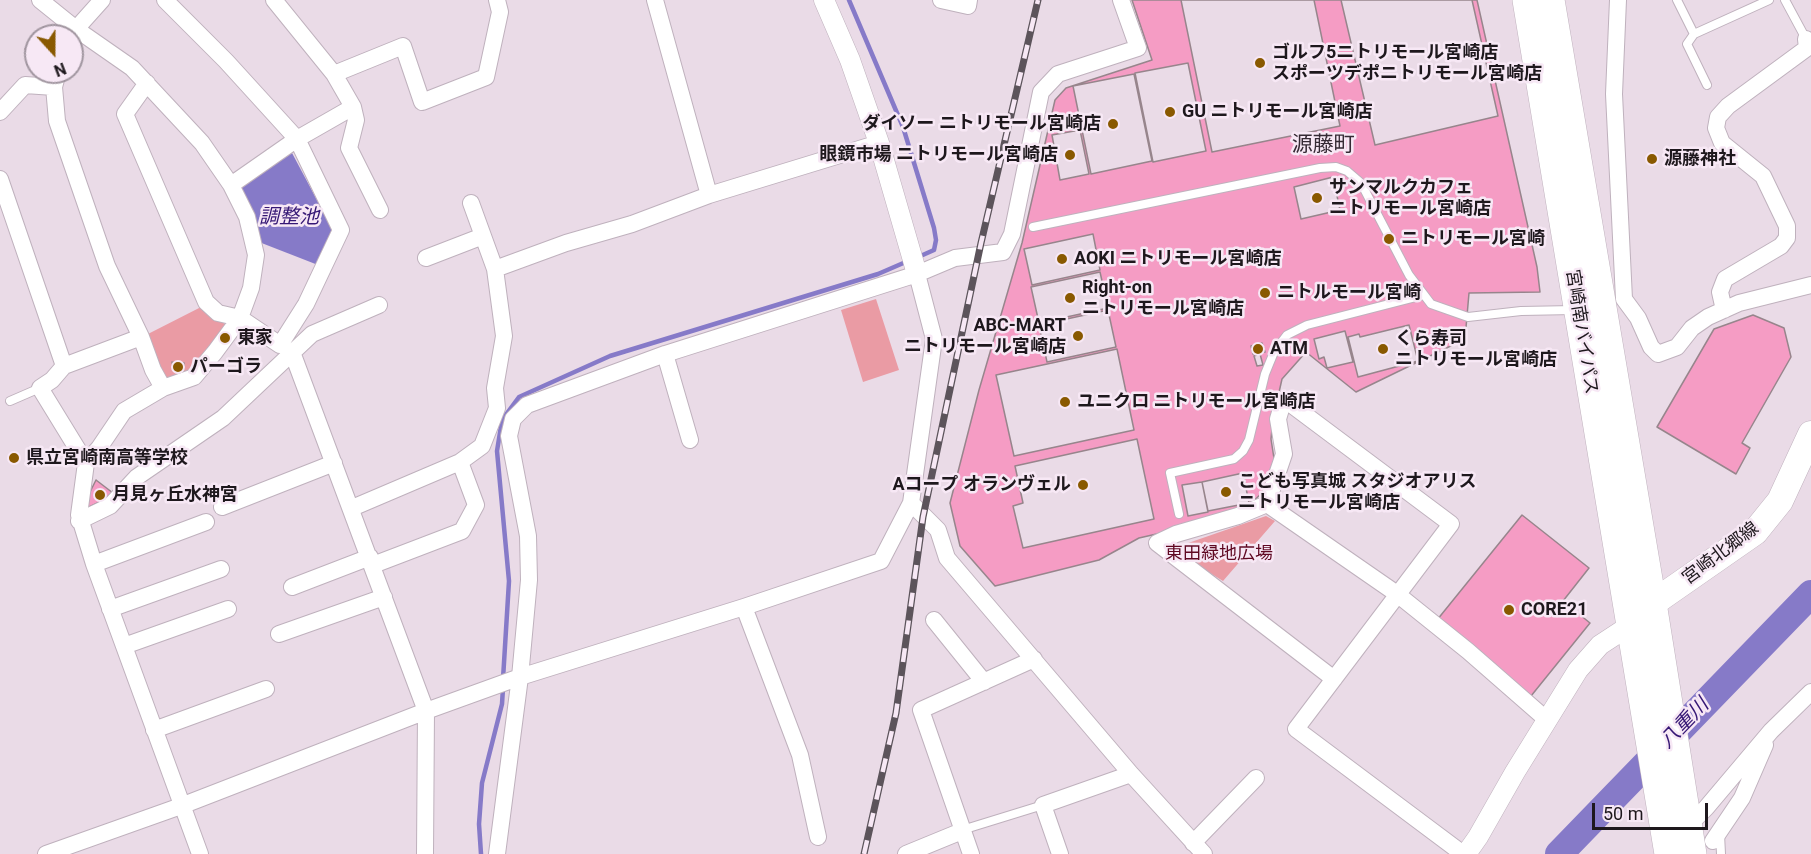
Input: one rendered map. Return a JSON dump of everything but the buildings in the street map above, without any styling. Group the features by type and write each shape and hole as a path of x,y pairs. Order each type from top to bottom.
{"highway":[{"name":"宮崎南バイパス","path":"1526,0 1601,305 1629,626 1635,663 1677,832"},
{"name":"宮崎南バイパス","path":"1551,0 1660,644 1677,832"},
{"path":"1677,832 1712,846"}],"main road":[{"name":"宮崎北郷線","path":"1629,626 1653,603 1755,532 1780,501 1811,434"}],"street":[{"path":"40,0 64,24"},
{"path":"82,24 102,0"},
{"path":"147,83 125,114 206,302 218,313 240,318 280,345 306,304 341,230 297,139 226,61 165,0"},
{"path":"274,0 334,74 353,107 356,120 349,148 380,210"},
{"path":"334,74 403,46 422,102 486,77 500,12 497,0"},
{"path":"655,0 709,195"},
{"path":"46,854 181,806 520,677 744,607 881,561 911,503 934,339 879,143 850,60 824,0"},
{"path":"941,0 968,6 969,0"},
{"path":"497,854 520,677 529,580 528,536 509,436 513,419 527,405 665,354 917,274 955,258 1003,252 1012,234 1041,92 1058,74 1138,48 1121,0"},
{"path":"1618,0 1601,305 1638,318 1651,347 1658,354 1677,347 1692,328 1708,317 1739,303 1811,285"},
{"path":"1724,310 1720,292 1725,279 1781,246 1787,238 1787,226 1763,176 1722,142 1716,128 1718,117 1728,105 1806,48 1806,39"},
{"path":"84,40 132,68 202,142 231,185 247,217 256,255 251,288 240,318 194,378 163,388 124,411 86,463 79,518 200,854"},
{"path":"0,112 26,85 32,84"},
{"path":"56,84 57,121 106,266 163,388"},
{"path":"231,185 297,139 353,107"},
{"path":"495,269 567,243 632,224 709,195 879,143"},
{"path":"0,179 64,366"},
{"path":"352,508 460,462 482,446 497,408 495,388 504,336 495,269 471,202"},
{"path":"426,258 483,236"},
{"path":"79,518 110,506 137,477 223,418 312,334 379,305"},
{"path":"86,463 40,388 52,380 64,366 141,337"},
{"path":"292,352 426,711 425,854"},
{"path":"665,354 690,440"},
{"path":"1334,679 1157,543 1176,534 1238,516 1267,504 1284,454 1278,419 1284,399 1451,524 1397,594 1334,679 1296,729 1464,854 1478,837 1578,670 1600,645 1629,626"},
{"path":"292,587 462,531 476,505 460,462"},
{"path":"222,507 334,463"},
{"path":"911,503 938,530 947,558 1198,849 1256,778"},
{"path":"1267,504 1397,594 1468,651 1547,720"},
{"path":"94,564 206,522"},
{"path":"110,609 221,569"},
{"path":"279,634 384,597"},
{"path":"744,607 800,755 818,837"},
{"path":"124,646 228,609"},
{"path":"934,620 984,682"},
{"path":"971,854 921,710 1034,659"},
{"path":"154,730 266,689"},
{"path":"1677,832 1706,808 1771,731 1811,692"},
{"path":"1712,846 1742,798 1771,731"},
{"path":"1060,854 1043,805 1131,774"},
{"path":"906,854 962,831"}],"lane":[{"path":"1677,0 1694,34"},
{"path":"1707,85 1687,44 1694,34 1769,0"},
{"path":"1785,0 1806,39"},
{"path":"1033,227 1320,168 1336,167 1347,171 1361,183 1409,275 1431,304 1468,317 1601,305"},
{"path":"1179,514 1170,473 1234,459 1243,451 1249,440 1265,374 1274,352 1287,335 1307,325 1424,296"},
{"path":"10,401 40,388"},
{"path":"497,408 513,419"},
{"path":"79,518 111,499"},
{"path":"962,831 1043,805"}],"green space":[{"path":"876,299 899,370 863,382 841,310"},
{"path":"203,306 210,314 231,328 188,377 169,384 146,335"},
{"name":"東田緑地広場","path":"1266,516 1275,521 1223,581 1171,549"}],"water":[{"name":"調整池","path":"292,153 333,230 318,265 259,242 241,186"}],"waterway":[{"path":"849,0 903,127 934,228 936,240 934,250 916,258"},
{"path":"503,679 509,581 497,451 502,420 519,397 610,356 878,274 908,261"},
{"name":"八重川","path":"1559,854 1811,594"},
{"path":"481,854 479,824 482,783 502,704 503,688"}],"railway":[{"path":"864,854 896,713 923,517 981,243 1038,0"}],"place":[{"name":"ゴルフ5ニトリモール宮崎店 スポーツデポニトリモール宮崎店","path":"1260,63"},
{"name":"GU ニトリモール宮崎店","path":"1170,112"},
{"name":"ダイソー ニトリモール宮崎店","path":"1113,124"},
{"name":"眼鏡市場 ニトリモール宮崎店","path":"1070,155"},
{"name":"源藤神社","path":"1652,159"},
{"name":"サンマルクカフェ ニトリモール宮崎店","path":"1317,198"},
{"name":"ニトリモール宮崎","path":"1389,239"},
{"name":"AOKI ニトリモール宮崎店","path":"1062,259"},
{"name":"ニトルモール宮崎","path":"1265,293"},
{"name":"Right-on ニトリモール宮崎店","path":"1070,298"},
{"name":"ABC-MART ニトリモール宮崎店","path":"1078,336"},
{"name":"東家","path":"225,338"},
{"name":"ATM","path":"1258,349"},
{"name":"くら寿司 ニトリモール宮崎店","path":"1383,349"},
{"name":"パーゴラ","path":"178,367"},
{"name":"ユニクロ ニトリモール宮崎店","path":"1065,402"},
{"name":"県立宮崎南高等学校","path":"14,458"},
{"name":"Aコープ オランヴェル","path":"1083,485"},
{"name":"こども写真城 スタジオアリス ニトリモール宮崎店","path":"1226,492"},
{"name":"月見ヶ丘水神宮","path":"100,495"},
{"name":"CORE21","path":"1509,610"}],"district":[{"name":"源藤町","path":"1323,146"}]}
